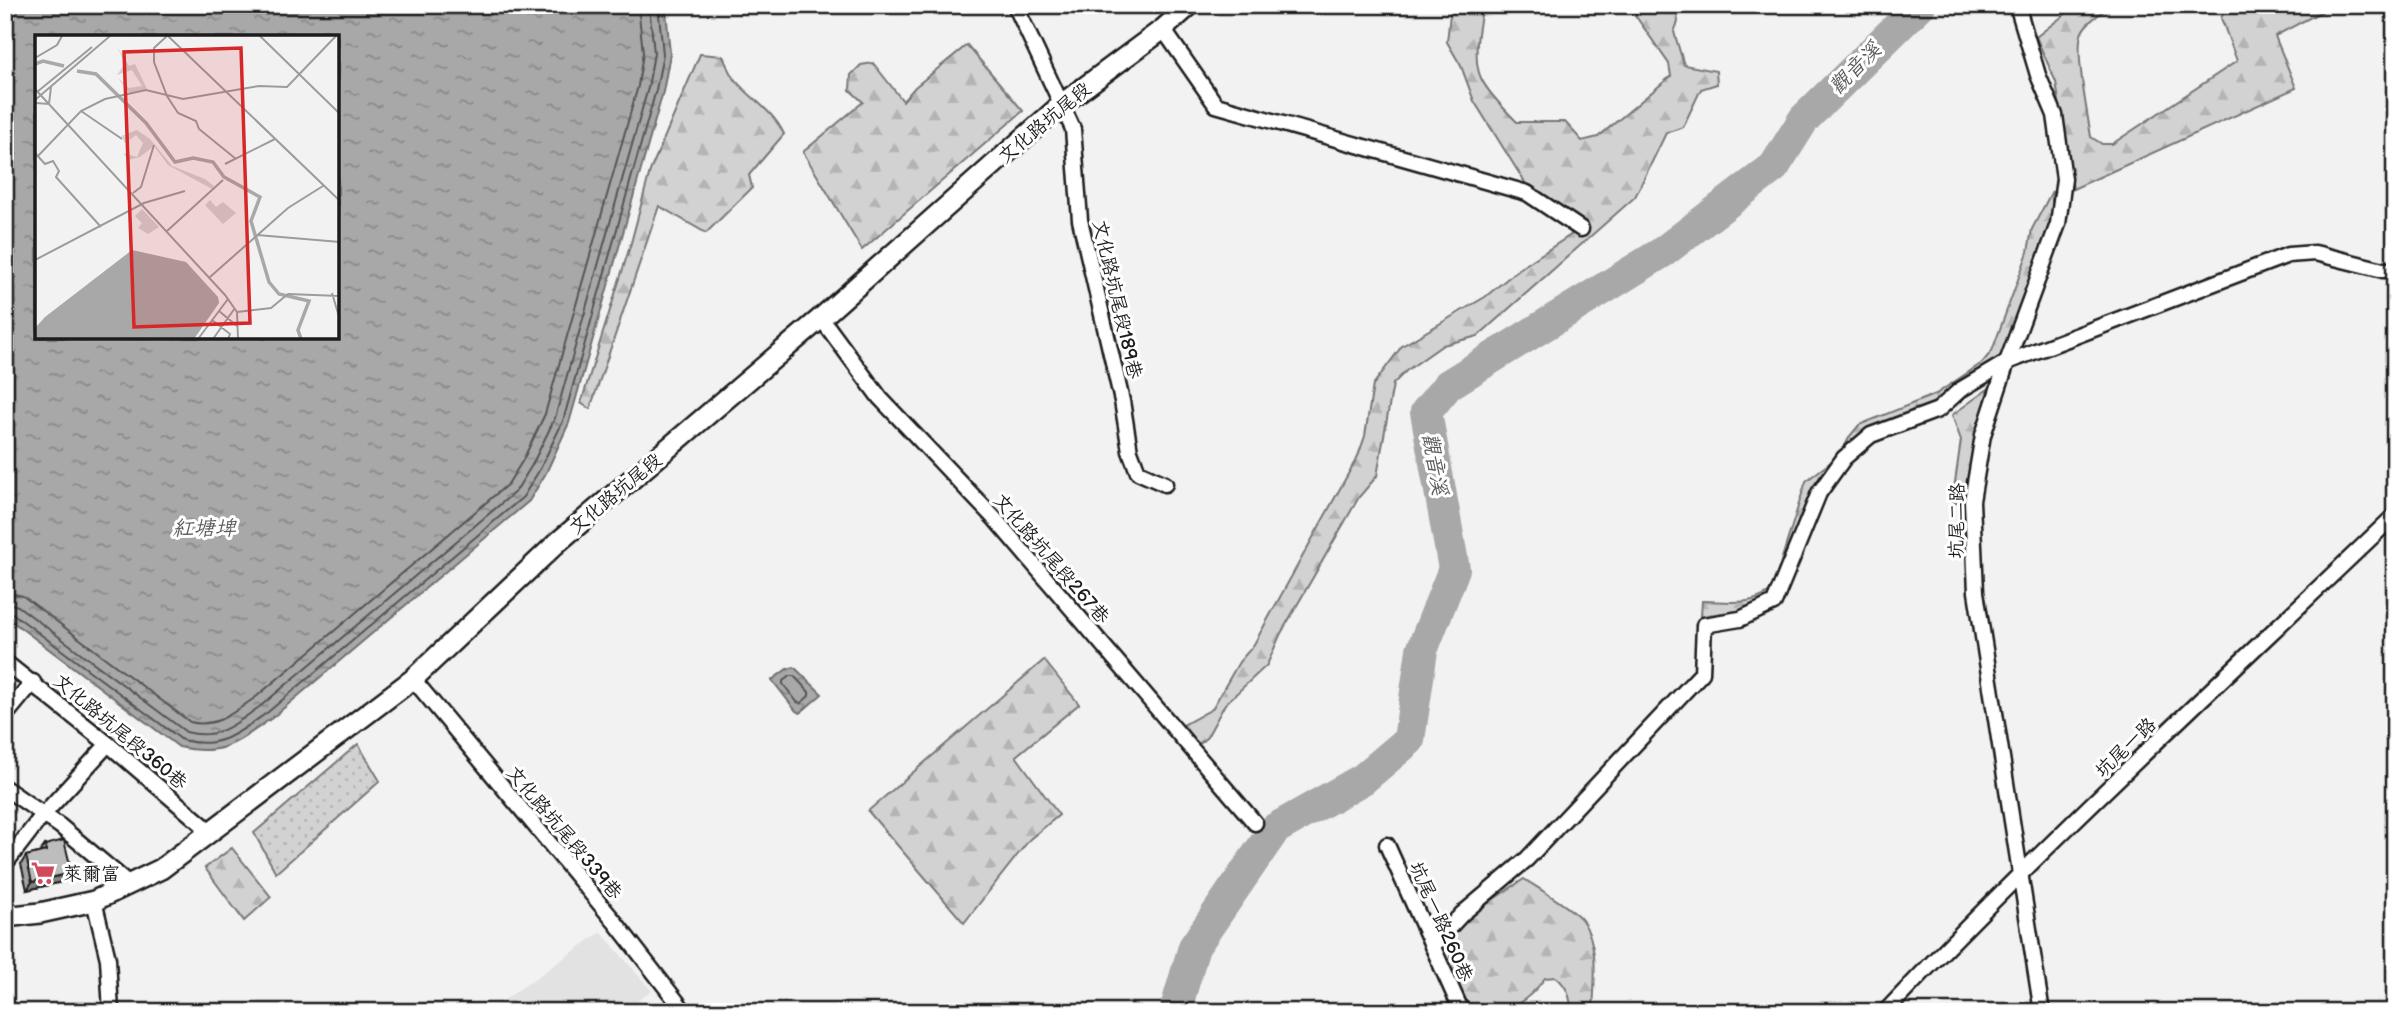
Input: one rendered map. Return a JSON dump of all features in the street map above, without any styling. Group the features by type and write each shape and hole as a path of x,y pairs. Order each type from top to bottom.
{"main road":[{"name":"文化路坑尾段","path":"5,917 40,913 94,901 161,869 413,678 558,542 821,318 1062,104 1163,29 1190,5"}],"street":[{"name":"文化路坑尾段189巷","path":"1015,5 1073,129 1080,220 1122,401 1130,451 1138,472 1165,484"},
{"name":"坑尾二路","path":"2017,5 2038,75 2056,115 2064,179 2058,224 1983,435 1972,501 1976,592 2042,1012"},
{"path":"1163,29 1216,105 1527,193 1581,229"},
{"path":"1432,946 1462,914 1527,859 1702,673 1704,625 1740,618 1774,603 1819,493 1849,453 1871,435 1938,410 1959,390 2007,362 2288,255 2315,253 2383,270 2395,270"},
{"name":"文化路坑尾段267巷","path":"821,318 880,398 995,519 1255,823"},
{"name":"坑尾一路","path":"1885,1012 2021,873 2395,515"},
{"name":"文化路坑尾段360巷","path":"5,662 33,682 211,832"},
{"name":"文化路坑尾段339巷","path":"413,678 615,922 685,1012"},
{"path":"5,716 33,682"},
{"path":"5,864 42,816 108,744"},
{"path":"5,788 60,826 129,884"},
{"name":"坑尾一路260巷","path":"1387,845 1462,1012"},
{"path":"94,901 108,959 111,1012"}],"shaded area":[{"path":"601,932 652,991 622,1012 487,1012"}],"green space":[{"path":"1451,5 1483,5 1477,42 1478,70 1497,101 1517,122 1565,122 1582,141 1598,137 1671,76 1669,64 1628,5 1676,5 1678,22 1674,32 1684,65 1716,71 1717,84 1701,89 1683,127 1666,133 1635,197 1478,336 1443,345 1406,371 1393,384 1377,476 1359,497 1280,635 1267,665 1225,704 1207,737 1199,744 1178,728 1212,709 1239,662 1253,646 1358,456 1365,436 1373,385 1402,346 1485,297 1519,269 1572,234 1529,189 1474,101 1461,66 1447,42"},
{"path":"2077,5 2111,5 2084,28 2080,52 2091,137 2102,144 2112,144 2237,61 2221,18 2228,5 2334,5 2275,36 2296,88 2073,189 2056,82 2036,37"},
{"path":"967,45 1023,111 862,250 803,152 863,102 850,90 851,75 861,65 873,63 903,101 915,87"},
{"path":"700,54 723,56 732,76 766,109 784,134 749,175 752,188 706,233 659,206 590,409 581,403 631,243 650,171"},
{"path":"2052,191 2052,221 1999,364 1907,418 1864,437 1818,493 1766,607 1701,616 1702,601 1748,601 1772,590 1806,481 1840,455 1859,425 1936,394 1982,363 1992,351 2028,252 2032,229"},
{"path":"1988,389 1964,503 1952,503 1961,440 1952,415"},
{"path":"1044,660 1079,704 1016,756 1059,815 1030,839 964,923 868,811"},
{"path":"358,744 380,781 276,873 254,833"},
{"path":"232,848 271,897 244,921 205,868"},
{"path":"1524,879 1572,910 1588,930 1595,965 1593,1012 1572,1012 1568,993 1556,977 1545,978 1528,996 1512,1007 1470,1012 1449,966 1452,940 1459,922"}],"water":[{"name":"紅塘埤","path":"5,5 664,5 670,54 663,92 569,423 546,473 529,501 272,718 239,740 219,749 194,750 179,747 5,616"},
{"path":"794,667 822,694 800,713 772,680"}],"building":[{"name":"萊爾富","path":"64,840 72,873 32,882 26,856 46,851 45,845"}],"waterway":[{"name":"觀音溪","path":"1175,1012 1194,947 1275,829 1363,779 1409,740 1422,650 1454,569 1426,412 1448,385 1663,252 1774,167 1804,119 1920,5"}],"place":[{"name":"萊爾富","path":"43,873"}]}
